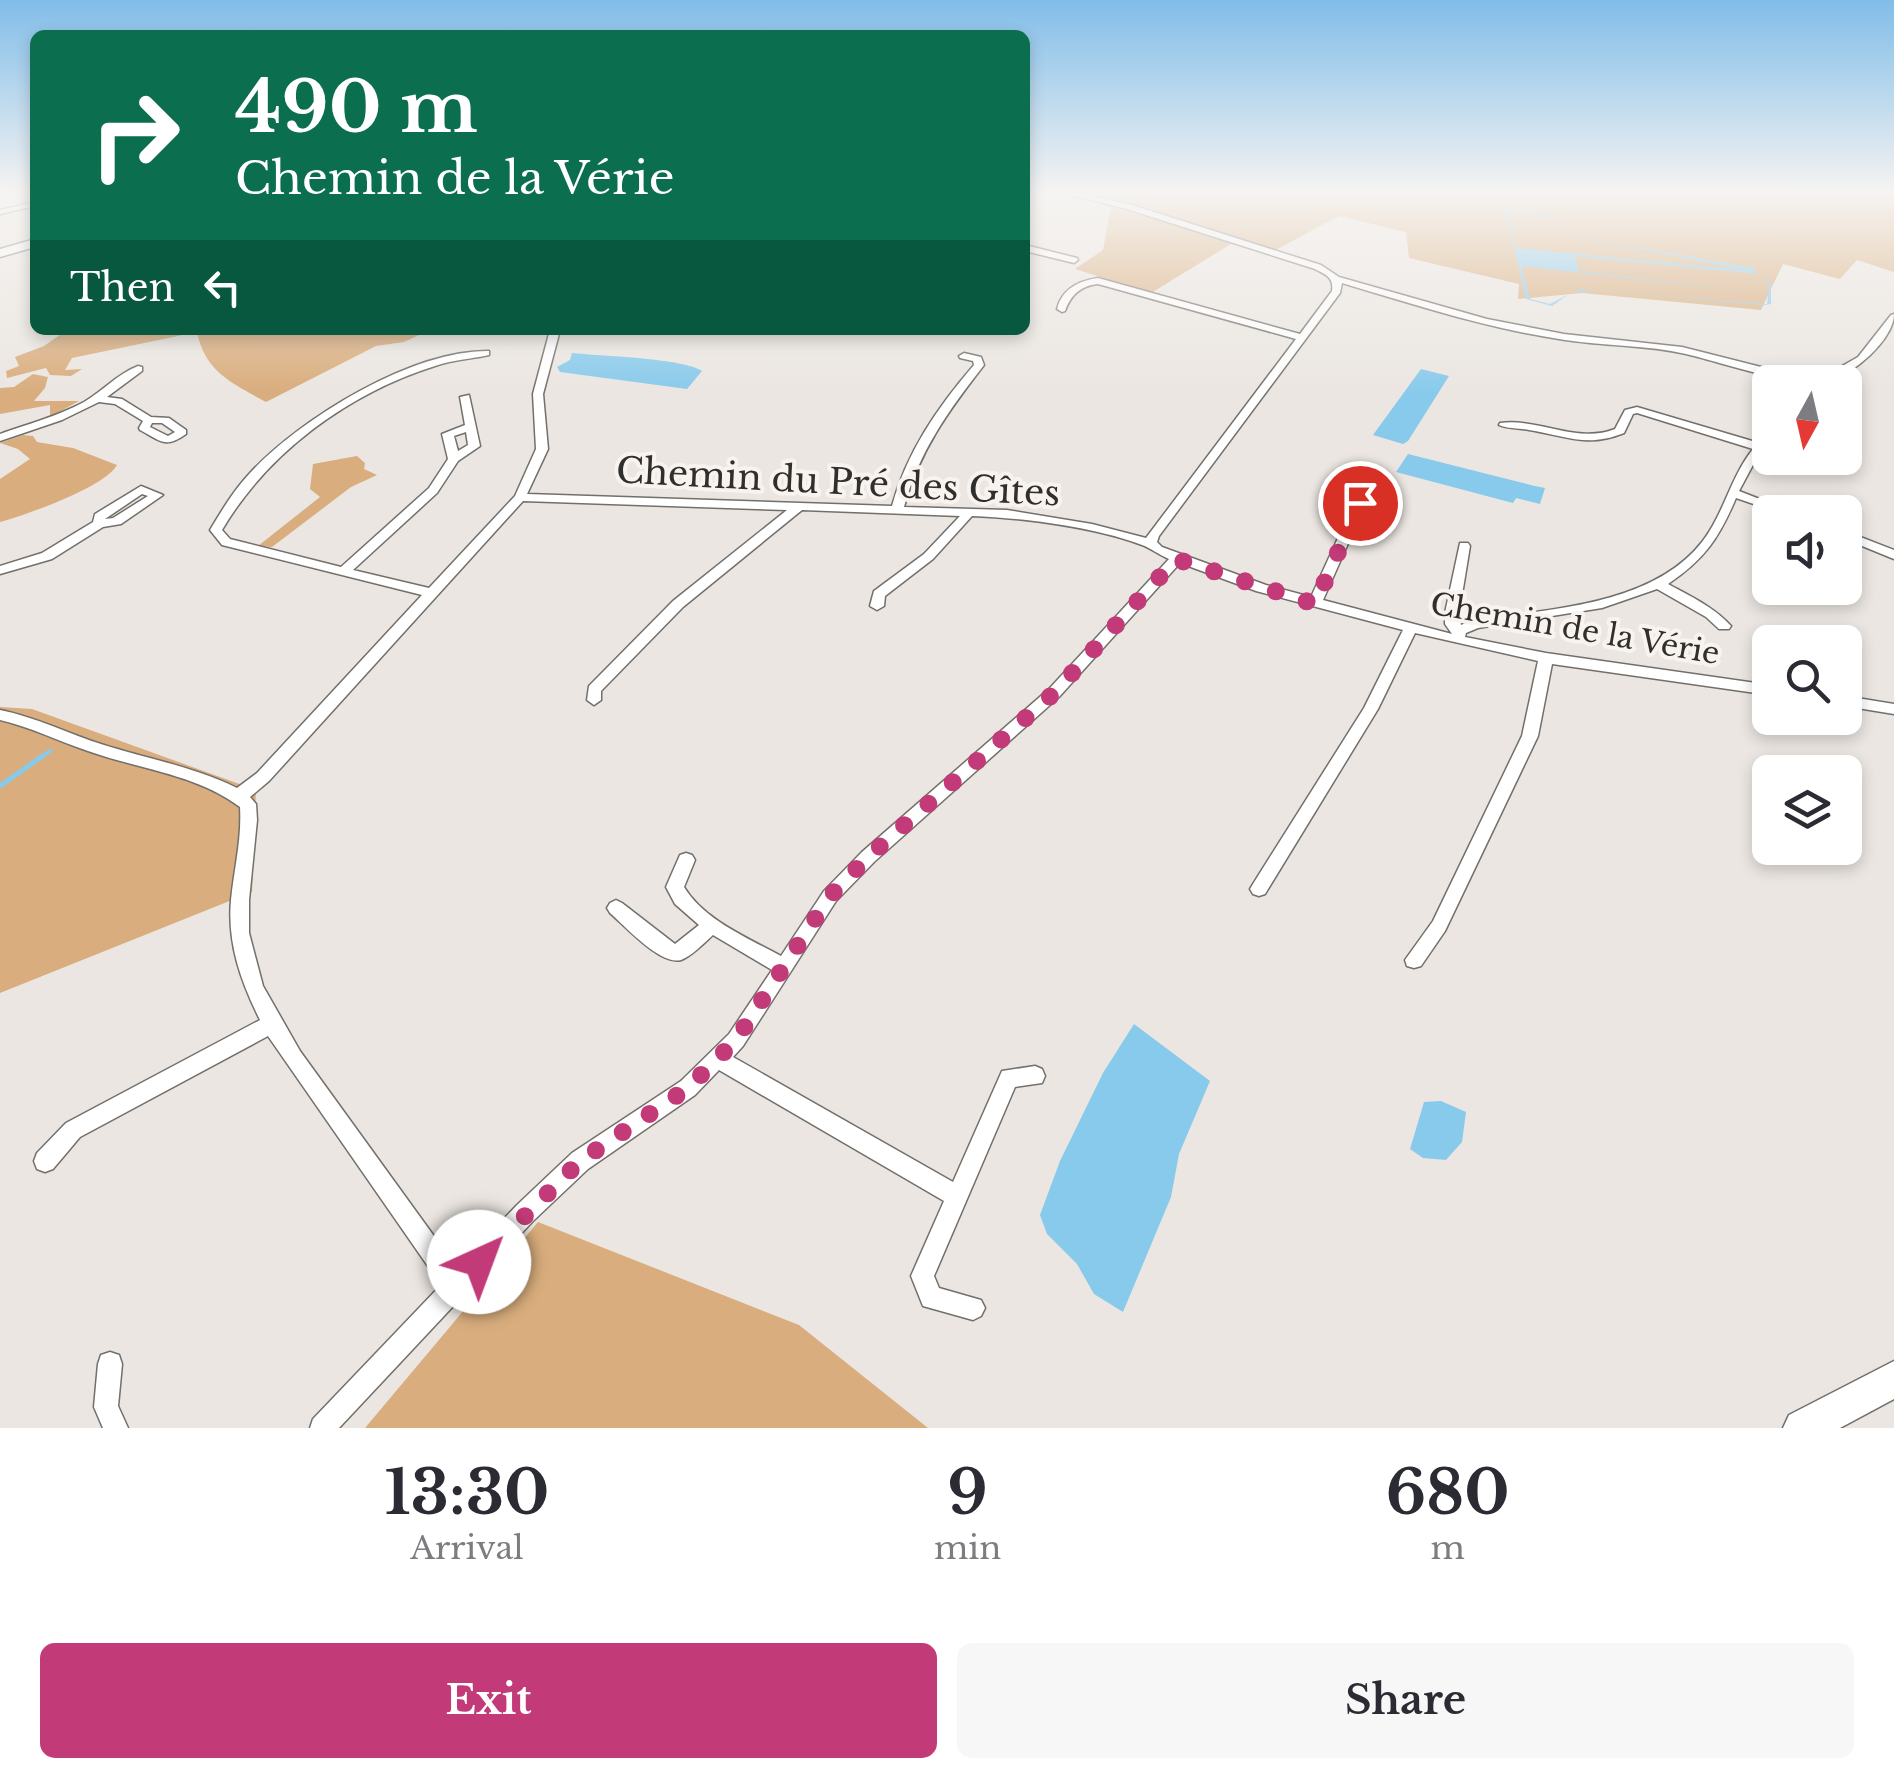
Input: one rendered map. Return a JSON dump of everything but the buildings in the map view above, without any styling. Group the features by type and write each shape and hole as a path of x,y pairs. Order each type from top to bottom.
{"main road":[{"path":"1802,1428 1894,1379"}],"street":[{"path":"1298,261 1337,278 1486,322 1564,337 1682,350 1752,367"},
{"path":"1151,543 1337,291 1337,278"},
{"path":"1062,309 1065,298 1080,285 1098,280 1300,337"},
{"path":"1851,365 1862,359 1894,317"},
{"path":"239,796 263,777 520,496 542,449 538,394 554,335"},
{"path":"430,593 226,542 216,530 252,477 311,425 426,366 485,354"},
{"path":"897,509 912,460 950,399 980,364 977,359 964,356"},
{"path":"0,438 98,398 125,374 138,369"},
{"path":"343,572 433,490 454,459 474,446 465,397"},
{"path":"98,398 118,401 149,420"},
{"path":"1504,425 1515,424 1562,436 1601,437 1620,431 1629,412 1637,410 1752,440"},
{"path":"454,459 448,434 471,427"},
{"path":"1464,546 1452,613 1458,635 1475,624 1570,611 1674,575 1708,542 1742,469 1752,458"},
{"path":"1732,492 1752,499"},
{"name":"Chemin du Pré des Gîtes","path":"520,496 970,511 1051,520 1151,543"},
{"path":"1315,604 1360,503 1357,496"},
{"path":"594,700 594,690 678,604 801,505"},
{"path":"877,606 880,594 956,531 970,511"},
{"path":"0,570 46,556 99,524"},
{"path":"1862,542 1894,555"},
{"name":"Chemin de la Vérie","path":"1151,543 1176,559 1315,604 1411,628 1458,635 1546,658 1752,687"},
{"path":"322,1428 524,1213 580,1161 688,1088 718,1059 736,1040 830,896 868,857 1054,693 1176,559"},
{"path":"1656,583 1711,614 1724,626"},
{"path":"1259,889 1371,709 1411,628"},
{"path":"1414,960 1439,926 1530,736 1546,658"},
{"path":"1862,703 1894,709"},
{"path":"0,715 24,719 89,746 239,796 248,804 250,825 240,892 240,932 250,977 271,1024 456,1286"},
{"path":"686,860 675,886 678,896 712,924 782,966"},
{"path":"616,908 667,950 678,953 712,924"},
{"path":"45,1160 72,1130 271,1024"},
{"path":"718,1059 955,1195"},
{"path":"973,1308 932,1298 922,1276 1009,1078 1035,1076"},
{"path":"110,1364 106,1408 116,1428"}],"shaded area":[{"path":"1087,261 1204,261 1151,293 1075,269"},
{"path":"1420,261 1856,261 1840,279 1783,264 1761,310 1582,293 1518,299 1519,284"},
{"path":"1859,261 1894,261 1894,272"},
{"path":"60,335 183,335 72,358 65,370 82,369 71,376 50,375 46,368 7,378 6,371 19,366 15,357"},
{"path":"198,335 419,335 404,342 376,346 266,402 222,375"},
{"path":"33,374 48,377 34,401 79,401 50,417 50,405 0,414 0,388 14,387"},
{"path":"23,435 117,465 82,491 0,522 0,479 30,459 18,449 0,443"},
{"path":"357,456 365,463 364,469 377,475 351,487 272,547 258,546 320,497 310,489 313,464"},
{"path":"0,707 32,709 256,790 252,892 0,993"},
{"path":"538,1222 799,1325 928,1428 365,1428"}],"water":[{"path":"1517,261 1576,261 1579,271 1760,293 1521,266 1530,299 1550,304 1569,294 1552,306 1526,299"},
{"path":"1622,261 1751,271 1699,261 1713,261 1754,268 1756,274"},
{"path":"1764,275 1771,284 1771,304 1764,305 1626,293 1767,304 1769,285"},
{"path":"572,353 660,360 702,371 687,389 560,372 557,367 570,360"},
{"path":"1421,369 1449,376 1408,441 1403,444 1373,435"},
{"path":"1408,454 1545,488 1540,504 1516,498 1513,503 1396,472"},
{"path":"1134,1024 1210,1081 1179,1154 1171,1197 1123,1312 1094,1294 1077,1264 1047,1234 1040,1215 1060,1161 1103,1073"},
{"path":"1441,1101 1466,1112 1462,1142 1446,1160 1423,1158 1410,1149 1424,1102"}],"waterway":[{"path":"37,760 50,751"},
{"path":"0,786 41,757"}],"route":[{"path":"479,1262 580,1161 688,1088 736,1040 830,896 868,857 1054,693 1176,559 1315,604 1360,503"}]}
